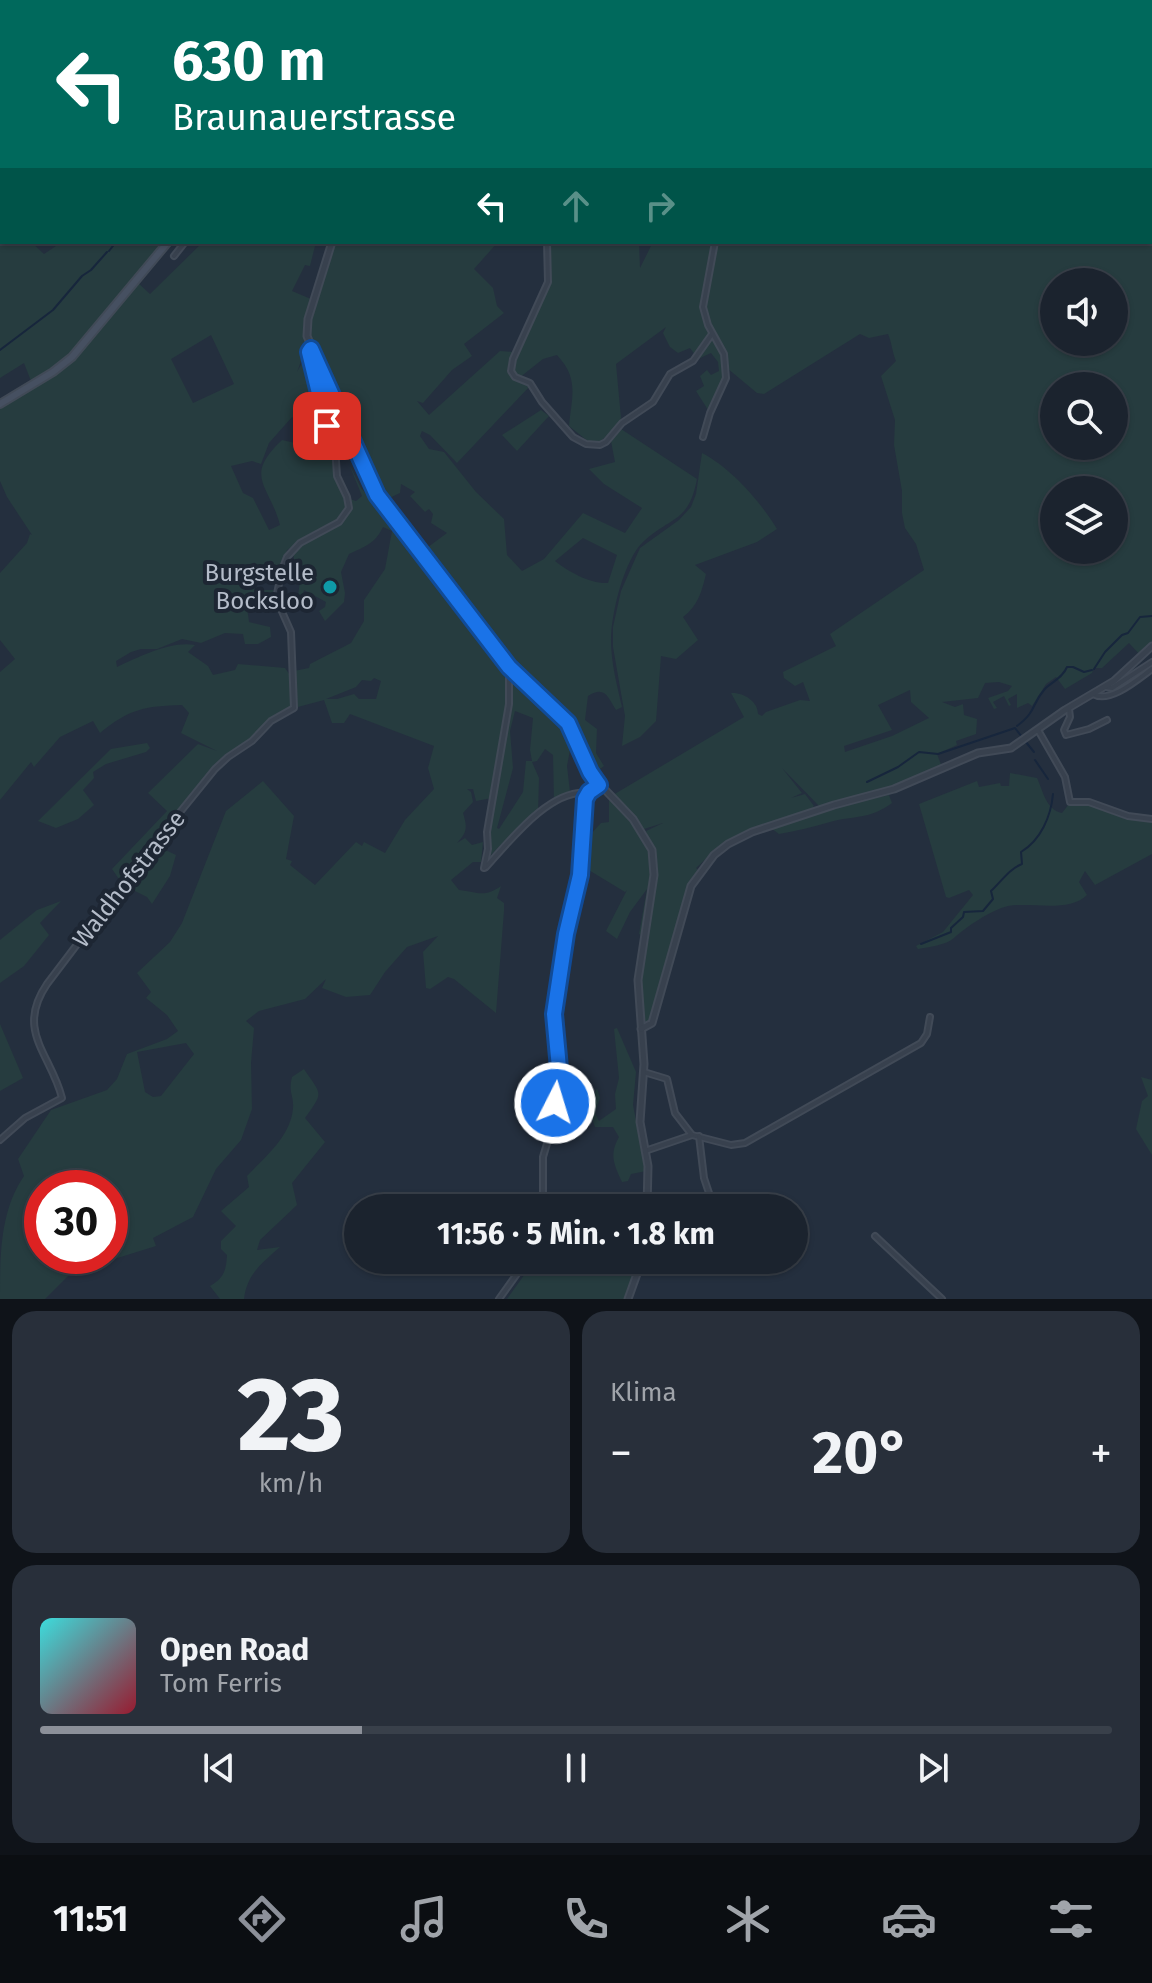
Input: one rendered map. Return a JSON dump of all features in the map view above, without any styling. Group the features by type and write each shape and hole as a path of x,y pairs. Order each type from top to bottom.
{"main road":[{"path":"0,404 72,357 166,244"}],"street":[{"path":"174,256 183,244"},
{"path":"331,244 308,321 307,336 364,471 377,495 509,667 568,723 590,772 633,819 654,854 647,933 638,974 644,1072 640,1122 648,1171 647,1194"},
{"path":"547,244 548,282 511,369 515,377 530,383 547,408 579,441 594,446 605,443 620,424 653,402 670,374 693,361 712,334"},
{"path":"703,437 726,378 724,354 712,334 703,300 715,244"},
{"name":"Waldhofstrasse","path":"0,1140 25,1118 62,1098 33,1029 34,1011 42,991 215,769 252,741 271,721 294,708 291,632 276,598 282,570 287,557 300,543 339,522 349,508 337,476 335,449 320,404 309,352 311,349"},
{"path":"641,1029 652,1023 696,876 720,850 743,835 820,809 894,789 978,753 1009,749 1106,687 1152,646"},
{"path":"1106,687 1112,688 1152,662"},
{"path":"509,667 510,699 487,832 488,849 484,868 542,809 576,794 588,793 599,785"},
{"path":"1093,694 1102,697 1122,689 1152,669"},
{"path":"1069,709 1070,717 1063,732 1066,735 1107,720"},
{"path":"1038,730 1066,781 1067,797 1071,803 1089,802 1128,816 1152,819"},
{"path":"543,1194 543,1157 554,1120 559,1068 554,1014 580,875 588,793"},
{"path":"645,1151 692,1135 734,1145 749,1141 921,1043 927,1034 930,1017"},
{"path":"644,1072 667,1079 675,1113 692,1135"},
{"path":"699,1136 704,1178 709,1194"},
{"path":"875,1236 942,1299"},
{"path":"499,1299 517,1274"},
{"path":"628,1299 637,1274"}],"green space":[{"path":"0,244 33,244 44,254 59,244 162,244 119,299 70,353 31,381 24,363 0,378"},
{"path":"201,244 316,244 310,266 305,265 292,291 311,299 303,326 306,348 297,372 308,352 333,444 335,472 346,498 356,501 362,496 349,464 361,488 376,505 379,501 395,523 393,531 401,533 493,649 508,677 510,672 562,722 571,732 576,747 570,750 567,766 570,792 554,801 553,755 545,749 537,761 532,762 539,778 538,813 513,832 490,856 487,832 492,798 476,801 473,789 467,789 473,802 463,813 466,829 457,843 465,838 472,845 483,842 481,862 473,862 451,880 459,890 476,893 490,892 501,886 497,898 504,903 504,911 496,1013 454,979 448,977 430,989 426,988 423,952 438,936 407,947 370,995 346,997 322,988 326,979 305,999 259,1011 246,1021 254,1028 252,1109 241,1140 216,1169 193,1217 153,1238 156,1246 128,1255 128,1170 24,1170 24,1176 18,1159 51,1110 107,1090 117,1079 127,1054 167,1039 178,1031 167,1015 146,998 151,992 137,973 170,942 182,923 226,811 263,781 294,816 286,859 292,861 290,865 315,885 356,842 362,846 364,842 385,853 405,820 434,789 428,768 434,746 350,714 344,723 332,723 324,700 294,708 271,721 252,741 228,757 155,845 176,855 170,876 152,904 147,897 123,885 112,869 167,811 148,793 198,744 217,751 181,733 189,713 182,705 138,710 100,733 93,721 60,737 34,767 31,762 0,800 0,672 15,659 0,640 0,573 32,535 0,481 0,406 53,376 74,358 136,281 150,294","holes":["211,335 234,384 193,403 171,359","292,417 306,429 308,439 295,443 282,440 264,463 262,481 280,525 269,530 253,498 243,493 231,466 252,461 261,464 269,443","330,525 293,552 295,566 306,568 310,578 300,581 297,603 301,604 304,590 326,602 319,611 325,621 344,602 341,572 349,554 373,541 383,527 392,531 385,569 364,600 364,621 351,643 310,664 309,668 294,671 292,678 285,668 238,664 235,670 213,675 208,666 188,652 195,645 185,644 155,651 117,667 116,661 131,652 157,649 182,639 201,643 225,633 243,634 245,644 258,644 271,637 270,627 249,622 247,607 277,602 273,590 256,590 258,577 280,579 287,550 316,530","374,678 381,681 376,699 359,699 354,694 326,699 356,687 362,680 371,681","515,711 533,718 532,761 526,761 523,792 499,829 513,768 510,731","186,1043 194,1054 161,1096 153,1097 145,1092 137,1052"]},
{"path":"333,244 496,244 474,269 493,288 497,306 504,313 464,344 472,356 452,370 423,403 417,401 429,415 500,351 513,352 512,370 548,282 547,244 639,244 640,268 652,244 1152,244 1152,643 1140,655 1129,643 1102,668 1094,668 1092,673 1065,689 1056,677 1046,684 1032,706 1028,703 1017,708 1017,694 1008,699 1009,706 1004,696 993,702 997,708 994,709 988,698 1008,691 1012,686 999,682 985,683 978,698 942,702 955,707 963,704 964,715 977,719 976,734 956,741 957,745 937,754 942,767 892,789 821,808 782,768 802,793 791,798 805,794 814,806 810,811 754,828 711,854 696,868 698,870 686,893 650,1021 645,1024 640,1005 640,981 649,939 639,934 647,889 630,912 617,939 606,931 627,890 625,892 587,869 589,836 601,823 609,822 609,800 634,822 650,846 646,831 663,823 644,829 613,795 744,717 731,693 749,698 762,716 800,700 810,701 803,682 795,686 784,678 783,672 836,646 830,634 924,570 916,544 905,528 894,445 895,420 881,376 896,361 888,334 869,338 860,334 764,394 757,393 727,368 726,378 710,413 696,391 704,386 700,376 707,370 711,375 719,371 718,362 711,353 698,359 690,348 678,353 670,347 663,333 666,327 616,364 621,418 618,427 697,479 694,493 684,511 644,541 625,573 613,616 611,640 622,707 616,710 602,692 588,696 585,720 597,729 596,753 604,766 593,774 574,725 510,666 420,553 447,533 431,523 433,514 429,509 425,512 410,496 415,492 401,484 400,493 383,501 369,479 310,341 313,304","holes":["557,355 571,380 569,426 594,446 615,430 610,436 615,462 589,469 604,484 642,508 625,533 583,513 544,559 522,571 507,555 504,519 476,492 444,452 429,449 420,436 422,431 430,435 457,463 529,387 519,378 543,359","583,538 617,555 608,583 587,579 555,561","910,690 911,702 929,718 892,736 845,752 844,746 892,730 878,705"]},
{"path":"541,410 549,416 517,451 502,435"},
{"path":"702,453 724,467 744,486 777,529 757,542 695,565 706,574 696,603 683,617 698,640 676,659 661,656 656,721 640,737 622,746 625,716 613,647 613,627 621,591 640,548 679,520 691,507"},
{"path":"147,743 150,748 146,752 106,764 93,772 94,778 83,790 94,805 78,819 56,828 38,821 111,749"},
{"path":"1010,773 1037,778 1052,808 1062,813 1069,804 1086,802 1097,809 1100,806 1152,821 1152,854 1095,885 1085,871 1079,882 1087,895 1070,904 1008,906 979,919 947,942 918,949 916,946 943,932 973,895 969,890 946,897 919,804 977,781 979,787 1000,783 1001,786 1009,786"},
{"path":"889,795 892,803 869,815 779,834 771,828 839,806"},
{"path":"61,901 40,923 49,935 24,966 0,983 0,940 37,910"},
{"path":"0,1024 23,1078 0,1091"},
{"path":"617,1028 636,1072 633,1105 646,1171 631,1174 628,1181 622,1182 614,1160 619,1137 613,1127 595,1127 588,1107 597,1088 600,1098 595,1113 599,1121 616,1109 615,1094 619,1078 614,1029"},
{"path":"304,1069 318,1094 305,1118 325,1142 292,1183 297,1205 260,1240 257,1250 280,1247 252,1276 244,1299 220,1299 210,1286 225,1270 227,1255 221,1249 221,1241 236,1226 221,1211 249,1187 247,1176 269,1154 288,1128 293,1108 292,1077"},
{"path":"1141,1077 1152,1080 1152,1155 1136,1129 1142,1101 1148,1096"},
{"path":"24,1176 24,1274 70,1274 45,1299 0,1299 1,1250 6,1219"},
{"path":"525,1274 634,1274 626,1299 507,1299"}],"waterway":[{"path":"109,251 114,244"},
{"path":"0,350 53,310 107,252"},
{"path":"1094,669 1105,652 1128,633 1140,617 1152,616"},
{"path":"1017,726 1028,716 1044,690 1067,667 1084,672 1092,670"},
{"path":"867,782 898,767 919,752 938,754 1015,728 1022,737"},
{"path":"1025,741 1034,752"},
{"path":"1035,760 1048,779"},
{"path":"921,944 951,932 964,912 983,911 993,899 991,891 1009,872 1022,864 1021,852 1044,827 1053,794"}],"place":[{"name":"Burgstelle Bocksloo","path":"330,587"}],"route":[{"path":"327,426 309,352 311,349 377,495 509,667 568,723 599,785 585,799 580,875 558,981 554,1014 559,1068 555,1103"}]}
